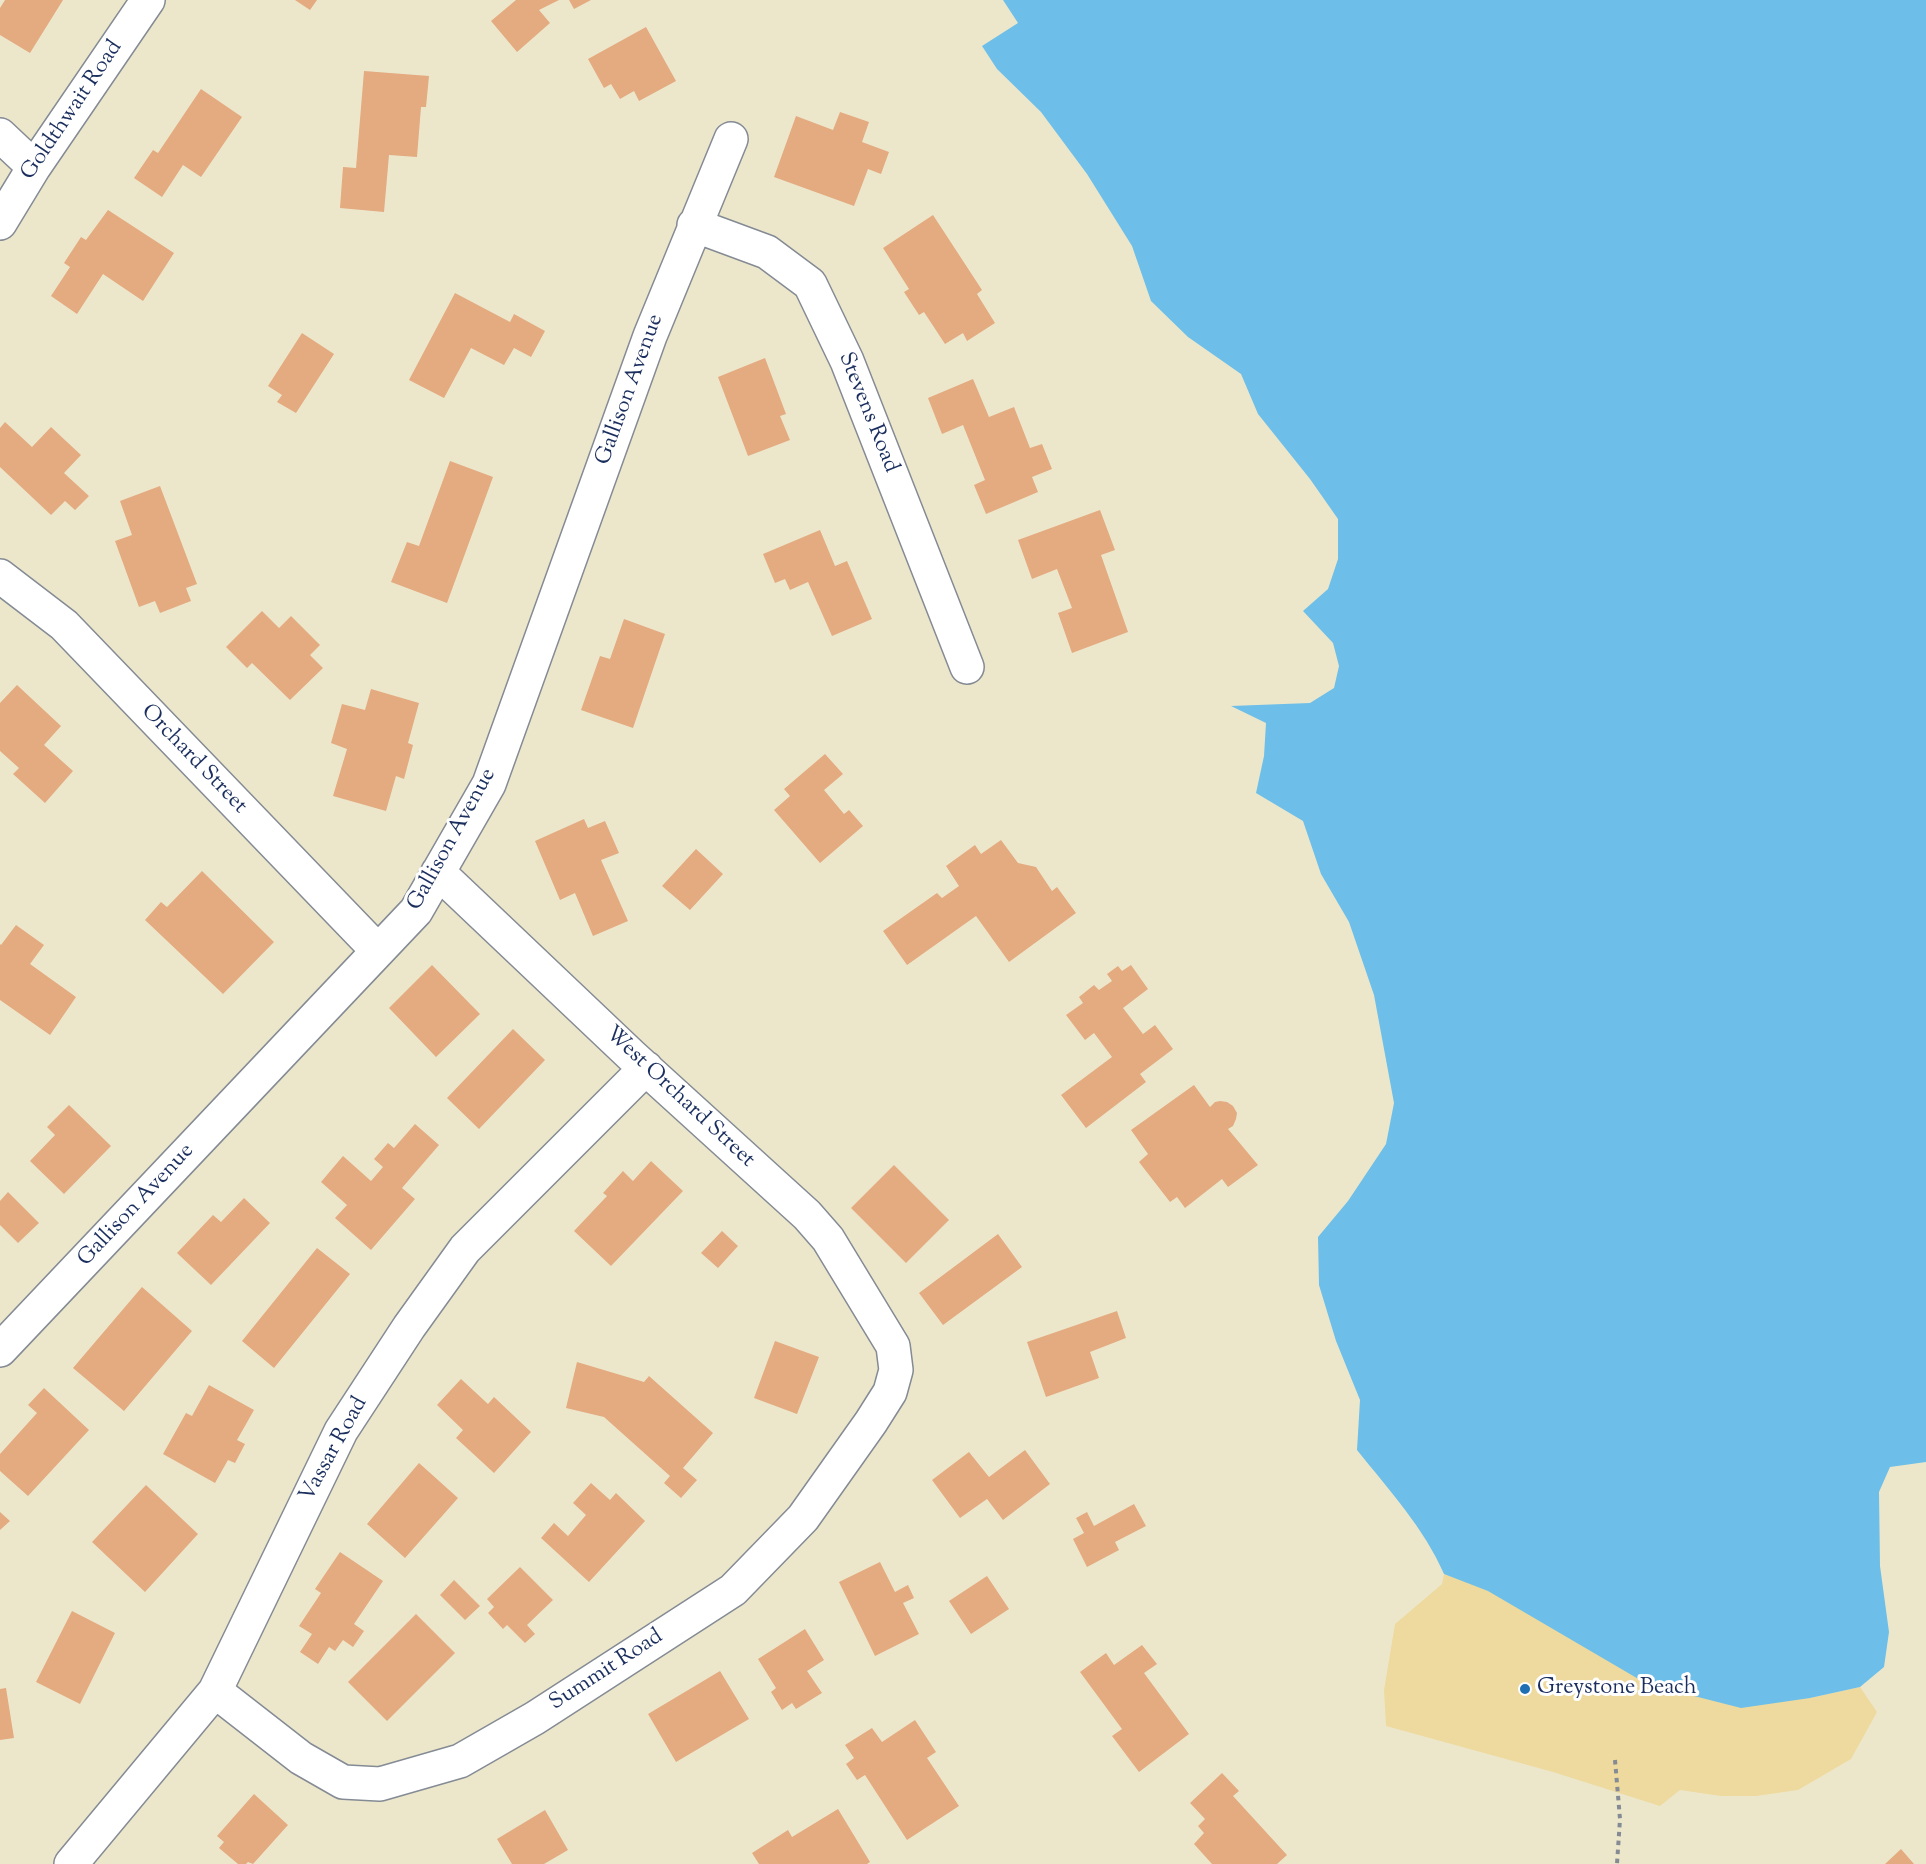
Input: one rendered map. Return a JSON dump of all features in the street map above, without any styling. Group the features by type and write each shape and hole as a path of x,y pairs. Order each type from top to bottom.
{"street":[{"name":"Goldthwait Road","path":"0,223 34,167 148,0"},
{"path":"0,135 34,167"},
{"name":"Gallison Avenue","path":"0,1350 416,911 489,784 650,336 731,139"},
{"name":"Stevens Road","path":"694,225 767,252 810,284 847,361 967,667"},
{"name":"Orchard Street","path":"0,576 64,625 378,951"},
{"name":"West Orchard Street","path":"438,872 646,1068 807,1215 828,1239 893,1346"},
{"name":"Vassar Road","path":"71,1864 215,1691 341,1431 409,1327 465,1249 646,1068"},
{"name":"Summit Road","path":"215,1691 301,1758 342,1782 380,1784 460,1761 535,1718 733,1590 803,1518 871,1422 890,1392 896,1370 893,1346"}],"path":[{"path":"1615,1760 1620,1820 1617,1864"}],"sand":[{"name":"Greystone Beach","path":"1444,1574 1810,1698 1860,1687 1877,1712 1851,1759 1798,1790 1756,1796 1721,1796 1680,1790 1660,1806 1553,1772 1386,1726 1384,1690 1395,1624 1442,1584"}],"water":[{"path":"1003,0 1926,0 1926,1462 1890,1467 1879,1492 1880,1566 1889,1632 1884,1667 1860,1687 1810,1698 1741,1708 1647,1684 1488,1591 1444,1574 1416,1525 1357,1450 1360,1400 1336,1341 1319,1285 1318,1237 1348,1201 1386,1144 1394,1103 1374,995 1349,922 1321,874 1303,821 1256,793 1264,756 1266,723 1231,706 1310,703 1334,688 1339,666 1333,643 1303,611 1328,589 1338,559 1338,519 1310,479 1258,414 1241,374 1188,337 1151,301 1132,246 1087,174 1041,112 997,69 982,46 1018,23"}],"building":[{"path":"5,0 63,0 30,53 0,35 0,8"},
{"path":"295,0 317,0 310,10"},
{"path":"516,0 559,0 539,10 550,23 517,52 491,21"},
{"path":"569,0 591,0 574,9"},
{"path":"646,27 676,81 639,101 634,91 620,99 611,84 604,88 588,59"},
{"path":"364,71 429,76 426,107 421,107 417,157 389,155 384,212 340,208 343,167 356,168"},
{"path":"201,89 242,117 201,177 183,165 162,197 134,178 153,150 158,153"},
{"path":"840,112 869,122 862,142 889,152 881,174 868,169 854,206 774,177 796,116 833,130"},
{"path":"108,210 174,253 143,301 103,274 77,314 51,296 70,267 64,263 81,237 86,240"},
{"path":"933,215 982,290 977,294 995,323 967,341 963,333 945,344 924,312 919,315 904,292 909,289 883,248"},
{"path":"455,293 510,322 514,314 545,331 531,357 514,348 504,365 471,348 444,398 409,380"},
{"path":"302,333 334,354 296,413 277,402 282,395 268,386"},
{"path":"765,358 786,414 780,416 790,440 748,456 718,377"},
{"path":"973,379 989,417 1014,407 1030,448 1042,444 1052,469 1032,477 1038,492 986,514 974,485 985,480 963,425 942,434 928,398"},
{"path":"5,422 32,447 51,427 81,455 64,473 89,496 75,510 65,501 51,515 0,467 0,428"},
{"path":"450,461 493,477 447,603 391,582 407,542 419,546"},
{"path":"160,486 197,584 186,588 191,601 160,613 155,601 139,607 115,541 132,535 120,501"},
{"path":"1100,510 1115,550 1101,555 1128,632 1072,653 1058,613 1072,608 1057,569 1032,579 1018,540"},
{"path":"820,530 835,566 847,561 872,619 832,636 808,582 790,590 785,579 775,583 763,554"},
{"path":"262,611 279,628 291,616 320,645 310,655 323,668 290,700 252,663 247,668 226,647"},
{"path":"624,619 665,634 633,728 581,710 600,656 610,659"},
{"path":"17,685 61,726 44,745 73,771 45,803 13,774 19,768 0,751 0,703"},
{"path":"371,689 419,703 408,743 413,745 404,779 396,776 386,811 333,796 347,749 331,743 342,704 365,710"},
{"path":"825,754 843,774 824,790 844,814 849,810 863,826 820,863 774,810 790,796 784,789"},
{"path":"584,819 588,828 605,821 619,853 601,860 628,921 593,936 575,893 560,900 535,841"},
{"path":"1001,840 1018,863 1036,867 1052,891 1057,887 1076,913 1009,962 976,916 907,965 883,931 937,893 942,898 959,886 946,866 975,845 981,854"},
{"path":"696,849 723,874 690,910 662,886"},
{"path":"202,871 274,942 223,994 145,920 161,902 167,907"},
{"path":"16,925 44,945 30,964 76,997 50,1035 0,1000 0,944"},
{"path":"432,965 480,1014 436,1057 389,1008"},
{"path":"1131,965 1148,989 1123,1008 1143,1034 1155,1025 1173,1049 1140,1074 1146,1082 1086,1128 1061,1095 1112,1057 1094,1033 1085,1040 1066,1015 1083,1003 1079,997 1094,985 1099,990 1112,981 1107,974 1118,966 1122,971"},
{"path":"513,1029 545,1060 479,1129 447,1098"},
{"path":"1194,1085 1210,1107 1220,1101 1233,1106 1237,1113 1236,1119 1233,1126 1228,1129 1258,1165 1228,1187 1222,1179 1185,1208 1177,1197 1170,1202 1139,1162 1148,1154 1131,1130"},
{"path":"69,1105 111,1146 64,1194 30,1161 55,1135 47,1127"},
{"path":"415,1124 439,1145 402,1188 415,1199 371,1250 335,1218 347,1205 321,1182 343,1156 371,1181 383,1167 374,1159 388,1143 394,1148"},
{"path":"651,1161 683,1191 611,1266 574,1231 607,1196 603,1193 623,1171 633,1181"},
{"path":"894,1165 949,1220 906,1263 851,1208"},
{"path":"8,1192 39,1223 18,1243 0,1225 0,1201"},
{"path":"244,1198 270,1223 211,1285 177,1253 213,1215 221,1222"},
{"path":"722,1231 738,1246 718,1268 701,1253"},
{"path":"998,1234 1022,1267 943,1325 919,1293"},
{"path":"317,1248 350,1274 274,1368 242,1341"},
{"path":"142,1287 192,1331 124,1411 73,1368"},
{"path":"1117,1311 1126,1338 1090,1352 1099,1378 1046,1397 1027,1342"},
{"path":"775,1341 819,1357 797,1414 754,1398"},
{"path":"577,1362 644,1382 649,1376 713,1433 683,1468 697,1480 681,1498 664,1483 670,1476 604,1417 566,1408"},
{"path":"461,1379 488,1404 494,1397 531,1432 494,1473 456,1438 463,1430 437,1405"},
{"path":"209,1385 254,1410 237,1440 245,1444 235,1463 228,1460 215,1483 163,1454 186,1413 192,1416"},
{"path":"44,1388 89,1430 28,1496 0,1471 0,1454 37,1413 28,1405"},
{"path":"1025,1450 1050,1484 1003,1520 987,1499 960,1518 932,1480 969,1452 989,1477"},
{"path":"419,1463 458,1498 405,1558 367,1524"},
{"path":"591,1483 610,1500 616,1493 645,1521 589,1582 541,1538 554,1523 568,1536 586,1515 573,1503"},
{"path":"146,1485 198,1534 145,1592 92,1542"},
{"path":"1134,1504 1146,1526 1115,1542 1119,1550 1087,1567 1073,1539 1084,1533 1076,1518 1087,1512 1094,1526"},
{"path":"0,1512 10,1521 0,1530"},
{"path":"340,1552 383,1581 354,1624 364,1631 353,1647 343,1640 335,1651 329,1647 318,1664 300,1652 312,1634 299,1626 321,1593 315,1589"},
{"path":"880,1562 895,1592 908,1585 914,1598 903,1603 919,1634 875,1656 839,1582"},
{"path":"520,1567 553,1600 527,1625 535,1634 525,1643 507,1625 503,1629 488,1613 494,1607 487,1599"},
{"path":"987,1576 1009,1609 971,1634 949,1601"},
{"path":"454,1580 480,1606 465,1620 440,1595"},
{"path":"72,1611 115,1633 80,1704 36,1682"},
{"path":"416,1614 455,1653 387,1721 348,1682"},
{"path":"805,1629 824,1660 807,1671 822,1693 796,1709 792,1703 782,1710 771,1692 776,1688 758,1659"},
{"path":"1142,1645 1157,1664 1144,1673 1189,1734 1139,1772 1112,1736 1122,1729 1080,1672 1106,1653 1114,1665"},
{"path":"720,1671 749,1719 676,1762 648,1714"},
{"path":"6,1688 14,1738 0,1740 0,1689"},
{"path":"915,1720 936,1752 927,1758 959,1806 907,1840 865,1775 857,1780 846,1764 854,1758 845,1745 872,1728 882,1742"},
{"path":"1222,1773 1239,1791 1233,1796 1287,1855 1277,1864 1212,1864 1194,1844 1204,1833 1198,1826 1205,1819 1190,1803"},
{"path":"254,1794 288,1825 253,1864 248,1862 238,1864 219,1848 224,1842 217,1836"},
{"path":"838,1809 870,1862 867,1864 759,1864 752,1853 788,1830 792,1837"},
{"path":"545,1810 568,1850 544,1864 512,1864 497,1839"},
{"path":"1901,1849 1914,1864 1885,1864"}],"place":[{"name":"Greystone Beach","path":"1525,1689"}]}
